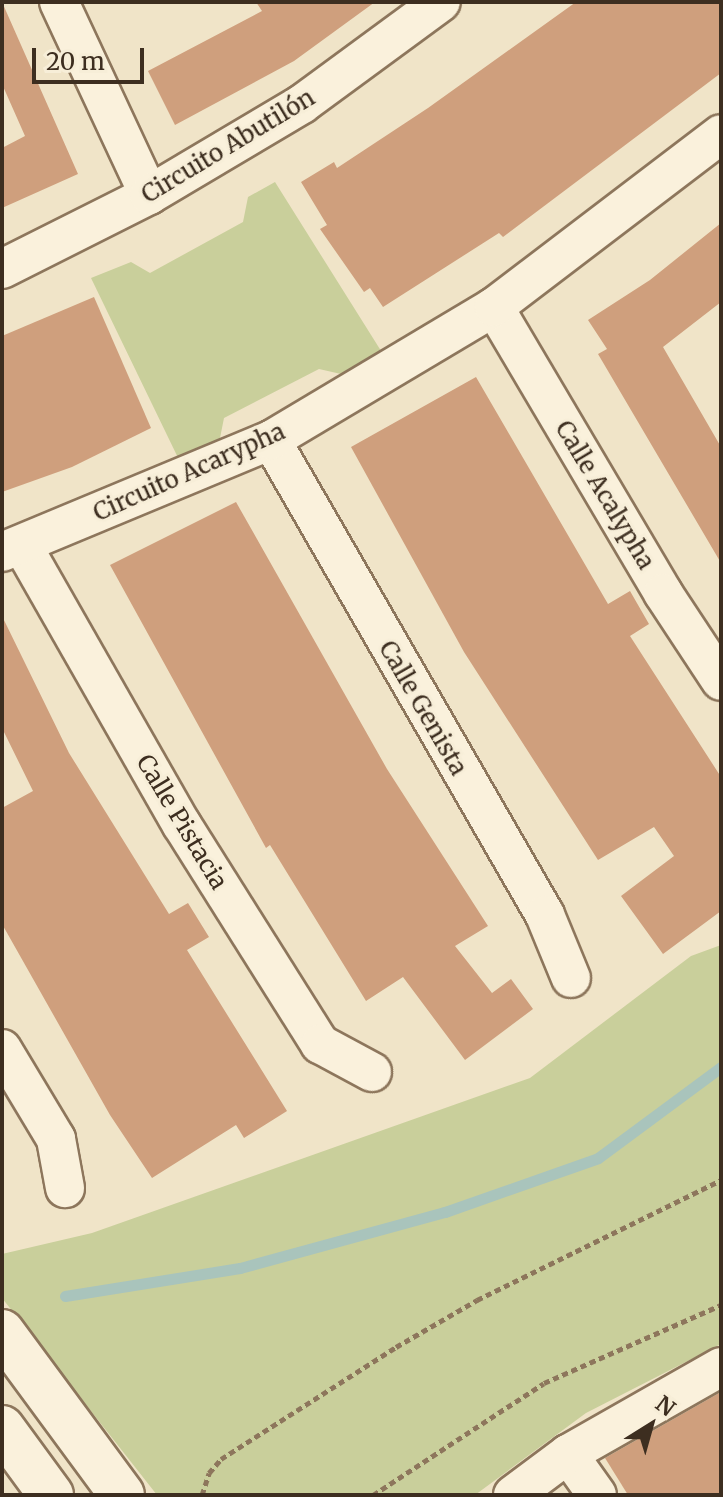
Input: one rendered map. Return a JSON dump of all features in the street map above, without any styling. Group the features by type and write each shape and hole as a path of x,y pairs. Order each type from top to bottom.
{"street":[{"path":"59,2 149,195"},
{"name":"Circuito Abutilón","path":"2,269 149,195 302,104 441,2"},
{"name":"Circuito Acarypha","path":"12,548 271,440 494,307 721,134"},
{"name":"Calle Acalypha","path":"494,307 721,681"},
{"name":"Calle Genista","path":"271,440 545,915 571,978"},
{"name":"Calle Pistacia","path":"12,548 320,1044 372,1072"},
{"path":"2,1049 56,1139 65,1188"},
{"path":"2,1332 122,1495"},
{"path":"513,1495 568,1454 721,1367"},
{"path":"2,1428 51,1495"},
{"path":"568,1454 597,1495"}],"path":[{"path":"202,1495 221,1459 396,1347 477,1300 721,1180"},
{"path":"373,1495 544,1383 721,1305"}],"green space":[{"path":"275,182 383,354 341,374 319,369 224,418 218,448 182,466 91,278 131,262 150,273 243,222 248,197"},
{"path":"721,945 721,1344 586,1413 475,1495 157,1495 2,1298 2,1254 92,1233 530,1078 691,956"}],"building":[{"path":"2,2 78,174 2,208 2,148 25,136 2,84"},
{"path":"256,2 375,2 294,61 175,125 148,71 262,11"},
{"path":"576,2 721,2 721,73 503,237 499,233 383,307 370,288 364,292 320,229 327,225 301,182 334,162 337,168 428,108"},
{"path":"721,223 721,302 663,347 721,447 721,563 598,354 607,349 588,320 650,280"},
{"path":"94,297 151,428 72,467 2,492 2,336"},
{"path":"476,377 608,604 630,591 649,624 630,636 721,777 721,911 663,954 621,896 674,856 654,827 598,860 464,652 351,447"},
{"path":"236,502 387,769 488,926 455,946 492,993 511,979 533,1009 465,1060 403,977 366,1001 270,845 266,848 110,565"},
{"path":"2,616 69,753 169,914 188,903 209,937 187,950 287,1111 244,1138 236,1125 152,1178 110,1115 2,924 2,808 33,791 2,728"},
{"path":"721,1392 721,1495 628,1495 605,1458"}],"waterway":[{"path":"65,1296 240,1268 445,1212 598,1158 721,1067"}]}
